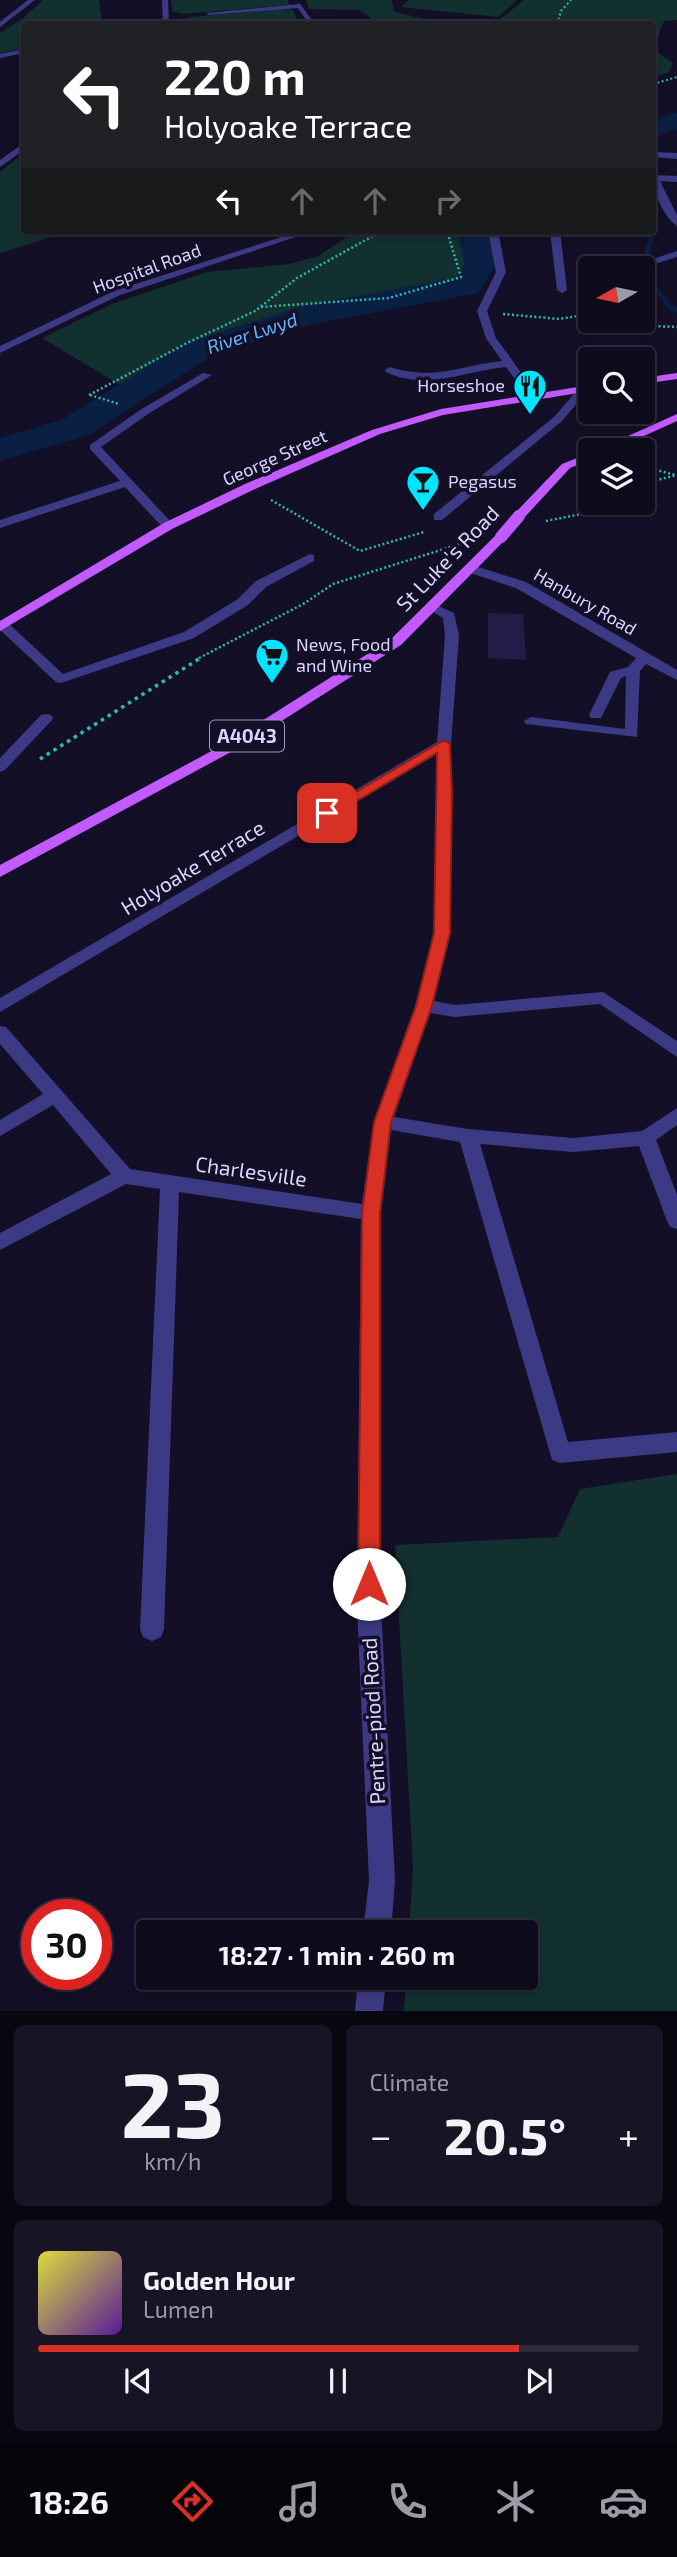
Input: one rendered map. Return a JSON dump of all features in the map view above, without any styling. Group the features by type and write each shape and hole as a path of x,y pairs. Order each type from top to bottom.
{"main road":[{"path":"655,379 677,376"},
{"name":"George Street","path":"1,626 168,526 248,487 376,432 441,412 578,390"},
{"path":"631,438 676,419"},
{"name":"St Luke's Road","path":"0,872 237,743 397,642 471,569 566,466 578,461"}],"street":[{"path":"0,25 32,0"},
{"path":"165,0 168,19"},
{"path":"209,13 300,6 310,21"},
{"path":"0,56 21,52"},
{"path":"0,63 21,60"},
{"path":"0,164 21,149"},
{"path":"656,155 677,156"},
{"path":"656,178 677,179"},
{"path":"656,183 677,223"},
{"path":"662,197 677,197"},
{"name":"Hospital Road","path":"0,350 117,293 297,235"},
{"path":"494,235 501,272 482,311 491,338 533,396"},
{"path":"555,235 562,290"},
{"path":"655,261 677,254"},
{"path":"390,370 401,377 424,379 509,363"},
{"path":"168,526 94,447 144,412 207,375"},
{"path":"438,517 558,419 578,398"},
{"path":"0,524 127,482"},
{"path":"1,626 61,680 189,635 243,601 261,584 310,558"},
{"name":"Hanbury Road","path":"471,569 521,585 677,676"},
{"name":"Pentre-piod Road","path":"378,1920 382,1881 369,1606 371,1213 383,1122 424,1006 442,933 446,793 444,744 452,635 449,616 432,607"},
{"path":"596,715 615,675 633,670 644,657"},
{"path":"531,721 632,734 633,670"},
{"path":"0,767 46,718"},
{"name":"Holyoake Terrace","path":"0,1006 444,744"},
{"path":"424,1006 455,1011 603,999 677,1050"},
{"path":"0,1032 124,1176 0,1242"},
{"path":"0,1129 55,1095"},
{"path":"383,1122 468,1136 573,1146 646,1138 677,1115"},
{"path":"468,1136 560,1453 677,1442"},
{"path":"646,1138 677,1221"},
{"name":"Charlesville","path":"124,1176 371,1213"},
{"path":"152,1629 170,1183"},
{"path":"369,2011 372,1990"}],"path":[{"path":"558,21 561,11 570,0"},
{"path":"656,84 677,77"},
{"path":"128,407 89,395 261,307 297,278 375,235"},
{"path":"261,307 389,298 461,277 448,235"},
{"path":"482,311 559,319 578,316"},
{"path":"655,469 676,475"},
{"path":"655,481 676,475"},
{"path":"248,487 360,551 424,533 438,517"},
{"path":"534,524 578,514"},
{"path":"34,763 68,744 192,662 305,603 333,584 474,540"}],"green space":[{"path":"43,0 99,0 102,21 21,21 21,49 0,53 0,33 22,19"},
{"path":"171,0 288,0 289,5 183,14 172,11"},
{"path":"306,0 392,0 394,11 441,21 376,21 359,10 309,9"},
{"path":"409,0 517,0 498,17 401,7"},
{"path":"524,0 677,0 677,20 664,21 656,42 656,21 498,21"},
{"path":"280,9 293,10 298,21 177,21 192,17"},
{"path":"656,47 660,54 673,63 669,72 656,77"},
{"path":"21,155 21,235 58,235 0,253 0,172"},
{"path":"349,235 460,235 470,273 456,284 392,299 312,310 215,336 120,385 42,338 112,304 207,272 289,264 319,256"},
{"path":"677,1474 677,2011 404,2011 405,1990 538,1990 538,1920 410,1920 413,1867 395,1545 558,1537 580,1489"}],"building":[{"path":"488,613 523,614 526,660 488,658"}],"waterway":[{"name":"River Lwyd","path":"656,128 677,120"},
{"name":"River Lwyd","path":"0,450 76,427 199,349 307,315 467,286 481,264 473,235"},
{"path":"646,256 653,235"},
{"path":"655,288 670,307 677,311"}],"place":[{"name":"Horseshoe","path":"530,416"},
{"name":"Pegasus","path":"423,512"},
{"name":"News, Food and Wine","path":"272,685"}],"route":[{"path":"327,813 444,744 446,793 442,933 424,1006 383,1122 371,1213 369,1584"}]}
